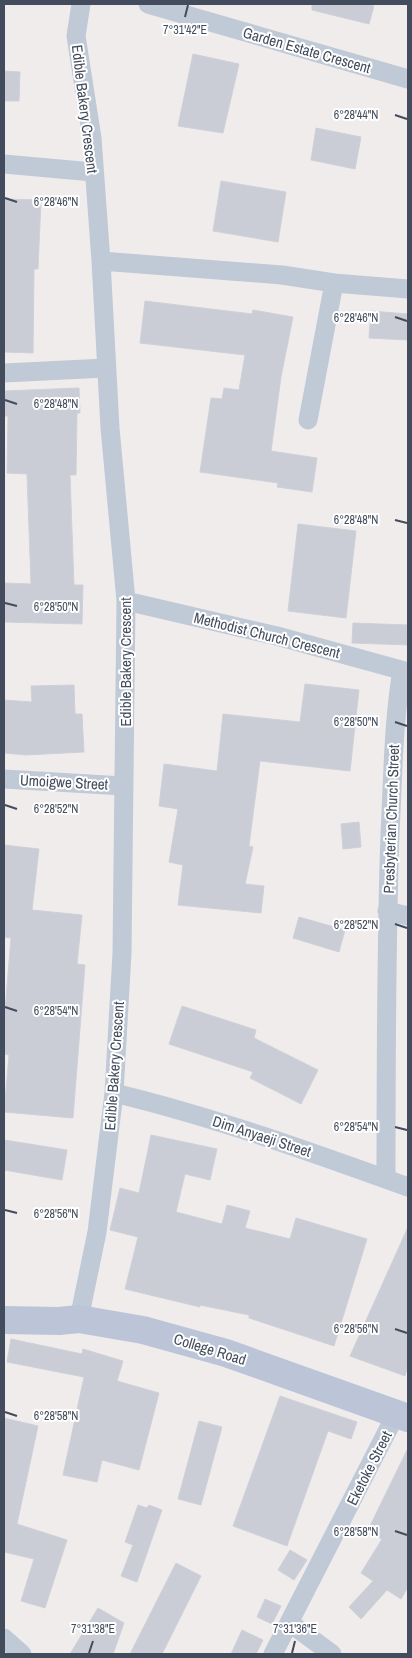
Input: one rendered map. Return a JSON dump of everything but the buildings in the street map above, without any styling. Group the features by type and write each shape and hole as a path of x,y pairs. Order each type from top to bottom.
{"main road":[{"name":"College Road","path":"4,1320 59,1321 79,1319 143,1330 226,1353 402,1416"}],"street":[{"name":"Edible Bakery Crescent","path":"79,1319 97,1232 114,1093 122,953 126,601 106,368 101,261 92,138 76,36 81,4"},
{"name":"Garden Estate Crescent","path":"148,4 194,10 408,79"},
{"path":"4,164 93,172"},
{"path":"101,261 282,275 334,283 408,289"},
{"path":"308,420 334,283"},
{"path":"4,373 106,368"},
{"name":"Methodist Church Crescent","path":"126,601 277,636 405,671"},
{"name":"Presbyterian Church Street","path":"386,1179 387,911 392,762 397,698 405,671"},
{"name":"Umoigwe Street","path":"4,779 124,786"},
{"path":"387,911 408,916"},
{"name":"Dim Anyaeji Street","path":"114,1093 158,1104 288,1143 408,1187"},
{"name":"Eketoke Street","path":"273,1654 402,1416"},
{"path":"290,1623 332,1654"},
{"path":"4,1638 22,1654"}]}
